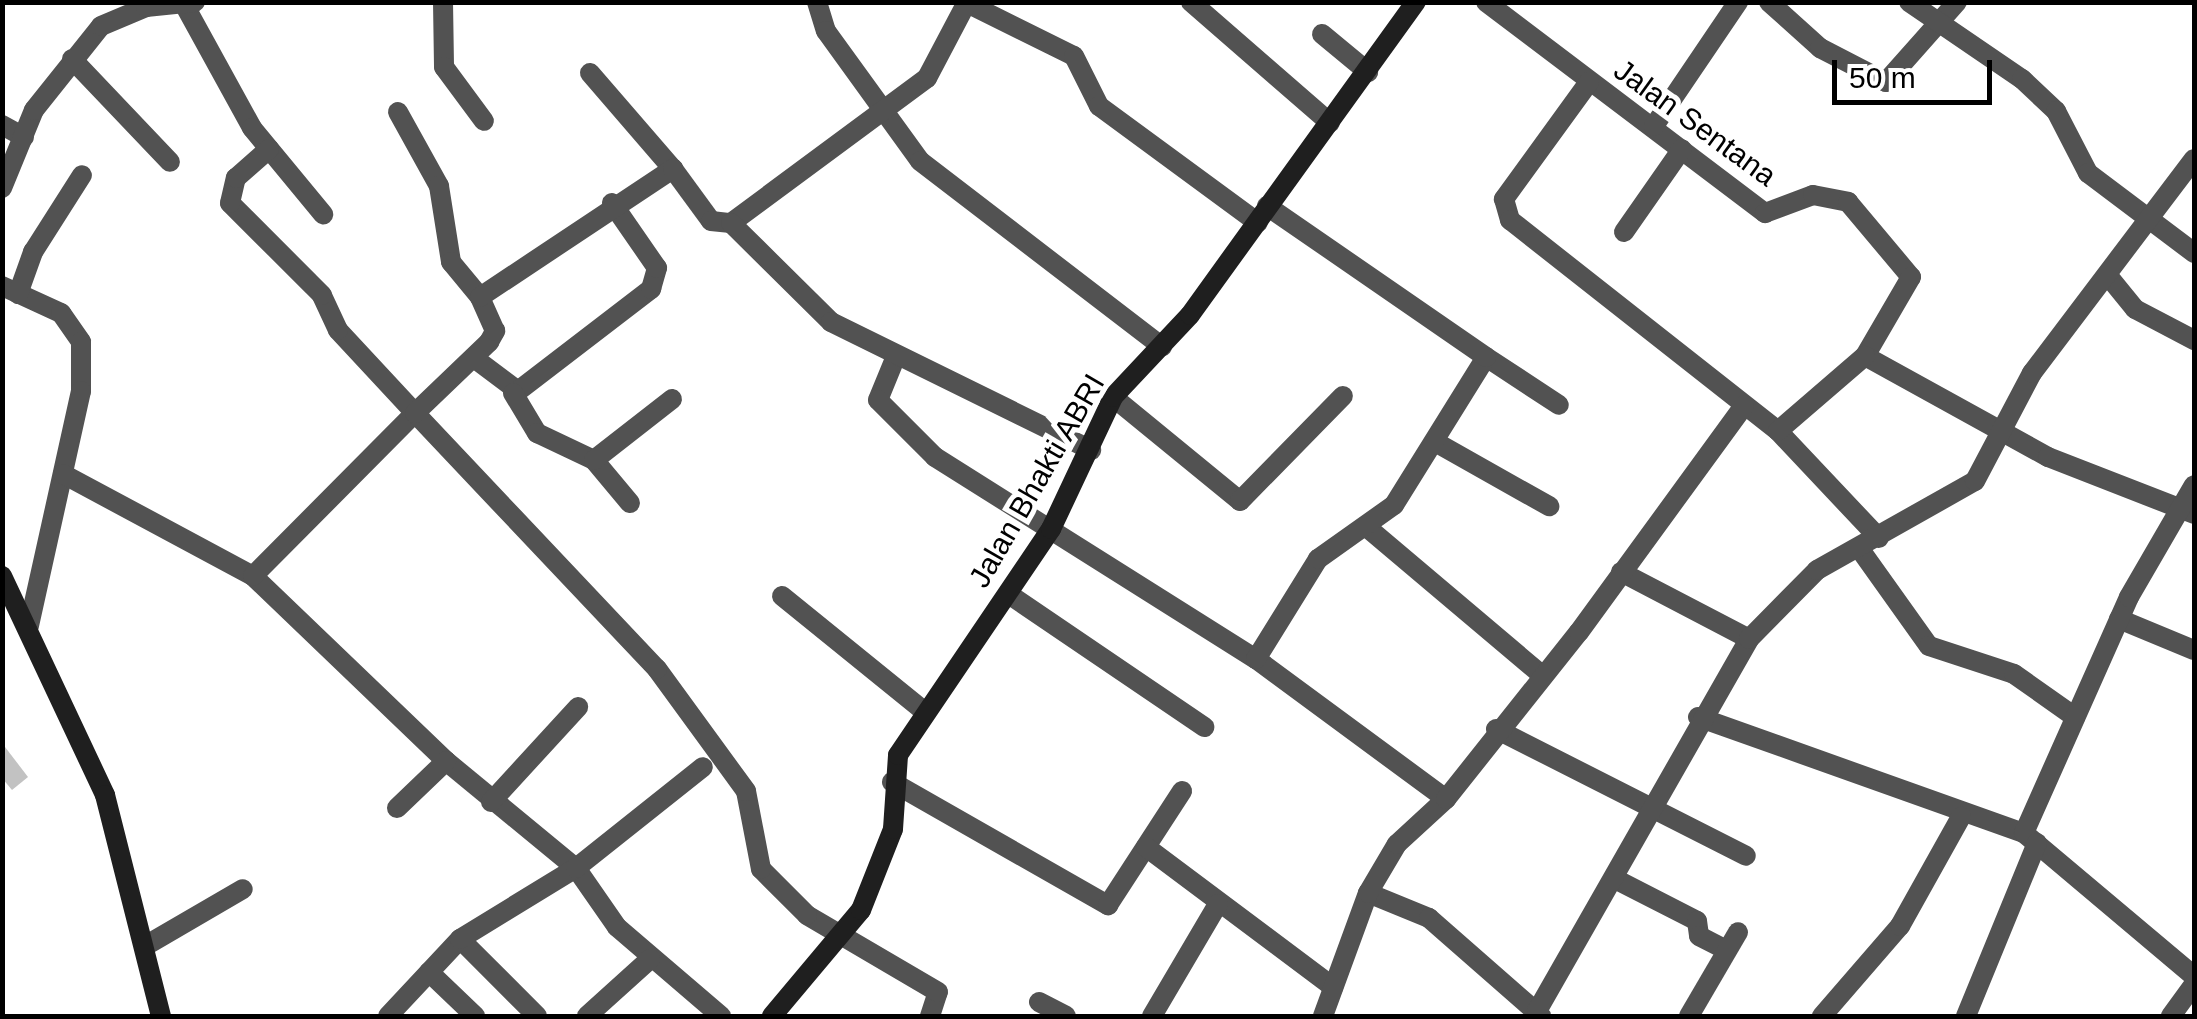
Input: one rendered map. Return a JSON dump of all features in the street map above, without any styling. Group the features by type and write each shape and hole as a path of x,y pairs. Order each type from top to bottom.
{"street":[{"path":"444,2 444,67 484,122"},
{"path":"817,2 878,108 920,161 1162,347"},
{"path":"1190,2 1330,122"},
{"name":"Jalan Bhakti ABRI","path":"772,1016 841,939 883,864 892,782 924,711 1010,595 1051,529 1113,397 1162,347 1416,2"},
{"name":"Jalan Sentana","path":"1486,2 1765,213 1831,194 1901,260 1909,292 1865,356"},
{"path":"1654,126 1738,2"},
{"path":"1768,2 1878,81 1896,76 1956,2"},
{"path":"1908,2 2022,79 2056,110 2088,173 2152,214 2194,253"},
{"path":"731,223 878,108 936,70 967,3 1074,56 1111,116 1559,404"},
{"path":"2,188 24,138 72,59 102,26 161,4 190,4 269,148 323,214"},
{"path":"1322,34 1368,72"},
{"path":"72,59 170,162"},
{"path":"590,73 673,168 712,221 731,223 830,322 894,361 1091,450"},
{"path":"1589,82 1504,210 1778,432 1878,538"},
{"path":"253,576 474,358 495,330 480,296 451,262 439,186 398,112"},
{"path":"2,125 24,138"},
{"path":"269,148 236,178 230,203 322,295 338,330 657,669 746,791 761,869 841,939 938,992 930,1016"},
{"path":"1624,232 1682,149"},
{"path":"1368,893 1429,918 1539,1014 1698,717 1750,639 1816,570 1975,480 1999,427 2194,159"},
{"path":"480,296 612,203 673,168"},
{"path":"29,626 63,474 81,342 61,313 10,290 82,175"},
{"path":"513,393 651,289 657,268 612,203"},
{"path":"2110,277 2135,310 2194,340"},
{"path":"1778,432 1865,356 2048,457 2185,510"},
{"path":"1256,659 1318,559 1369,530 1437,442 1486,357"},
{"path":"474,358 513,393 537,433 594,460 630,503"},
{"path":"894,361 878,400 899,428 1256,659 1446,799"},
{"path":"1113,397 1240,501 1343,396"},
{"path":"594,460 672,399"},
{"path":"1323,1016 1368,893 1397,844 1446,799 1496,729 1544,676 1744,406"},
{"path":"1437,442 1549,506"},
{"path":"63,474 253,576 446,762 576,868 650,959 721,1016"},
{"path":"1966,1016 2076,718 2119,619 2185,510 2194,486"},
{"path":"1369,530 1544,676"},
{"path":"1859,548 1929,646 2014,674 2076,718"},
{"path":"1621,572 1717,630 1750,639"},
{"path":"5,587 29,626 105,795 161,1016"},
{"path":"1010,595 1204,727"},
{"path":"782,596 924,711"},
{"path":"2119,619 2194,650"},
{"path":"492,802 578,708"},
{"path":"1698,717 1961,817 2030,838 2194,976"},
{"path":"1496,729 1650,813 1746,856"},
{"path":"397,808 446,762"},
{"path":"388,1016 460,939 576,868 703,767"},
{"path":"892,782 1108,905 1182,792"},
{"path":"1822,1016 1900,926 1961,817"},
{"path":"1146,847 1333,987"},
{"path":"1614,879 1697,921 1699,936 1732,941 1689,1016"},
{"path":"145,946 244,888"},
{"path":"1152,1016 1218,904"},
{"path":"460,939 537,1016"},
{"path":"587,1016 650,959"},
{"path":"430,972 475,1016"},
{"path":"2171,1016 2194,984"},
{"path":"1039,1002 1066,1016"}],"building":[{"path":"2,743 28,777 12,790 2,778"}]}
